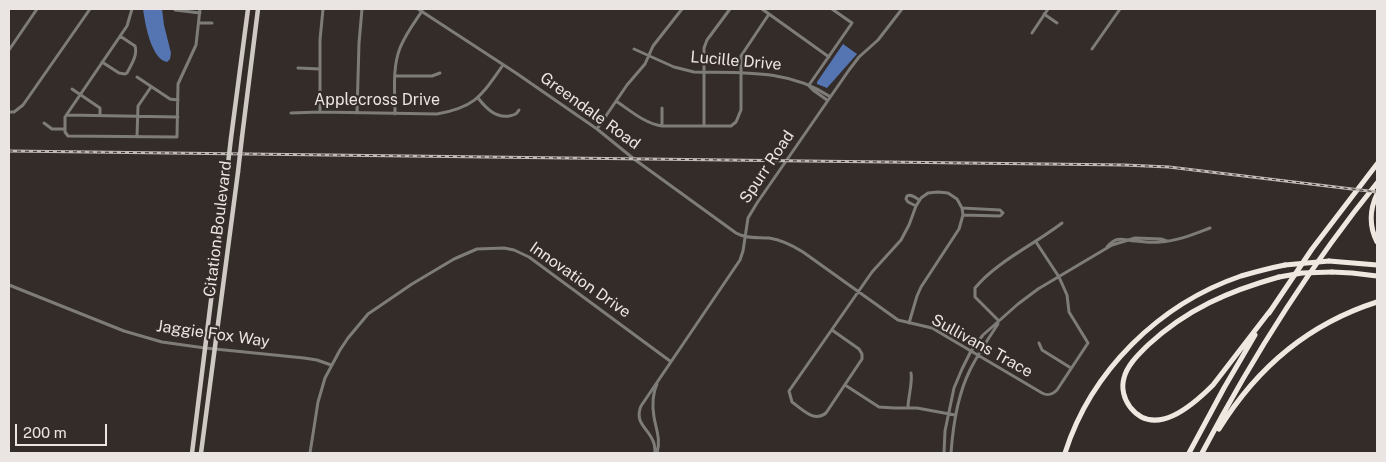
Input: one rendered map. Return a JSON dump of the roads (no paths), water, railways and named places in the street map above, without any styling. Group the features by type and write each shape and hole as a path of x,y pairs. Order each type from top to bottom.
{"highway":[{"path":"1189,453 1224,388 1270,311 1312,249 1377,164"},
{"path":"1203,453 1240,384 1280,318 1329,246 1377,183"},
{"path":"1377,194 1370,217 1373,234 1377,242"},
{"path":"1065,453 1080,416 1102,380 1121,356 1150,328 1177,308 1201,294 1241,276 1285,265 1329,261 1377,265"},
{"path":"1270,311 1213,385 1181,412 1161,420 1150,420 1140,416 1125,401 1123,378 1130,365 1142,351 1170,326 1202,306 1239,289 1279,277 1302,273 1332,272 1377,276"},
{"path":"1203,453 1243,394 1274,360 1312,332 1361,307 1377,302"}],"main road":[{"name":"Citation Boulevard","path":"192,453 248,9"},
{"name":"Citation Boulevard","path":"201,453 258,9"}],"street":[{"path":"9,50 37,9"},
{"path":"9,112 14,112 23,105 90,9"},
{"path":"132,9 127,26 65,117 64,129 66,134 71,136 178,137 178,84 196,45 200,11 175,10"},
{"path":"320,112 323,9"},
{"path":"357,113 362,9"},
{"path":"597,129 627,85 645,64 653,46 682,9"},
{"path":"704,126 704,48 707,40 730,9"},
{"path":"762,9 829,57"},
{"path":"809,85 852,23 832,9"},
{"name":"Spurr Road","path":"656,453 653,442 641,425 640,410 670,361 740,260 748,218 752,210 828,98 855,62 878,40 902,9"},
{"path":"1032,33 1048,9"},
{"path":"1092,49 1120,9"},
{"path":"395,114 396,62 400,48 420,10"},
{"name":"Greendale Road","path":"420,10 597,129 682,194 736,233 745,236"},
{"path":"616,101 646,122 662,126 731,126 736,122 741,110 741,56 769,14"},
{"path":"1044,14 1057,23"},
{"path":"199,23 212,23"},
{"path":"102,62 119,73 127,73 137,49 120,36"},
{"name":"Lucille Drive","path":"634,49 683,70 704,73 781,76 809,85 813,90 828,98"},
{"name":"Applecross Drive","path":"291,113 437,114 449,112 464,107 478,98 503,65"},
{"path":"298,68 320,69"},
{"path":"396,76 432,76 440,73"},
{"path":"136,77 170,98 178,100"},
{"path":"137,137 138,106 151,87"},
{"path":"72,89 100,108 100,116"},
{"path":"478,98 486,108 499,116 514,115 519,110"},
{"path":"662,108 662,126"},
{"path":"67,115 178,117"},
{"path":"44,123 52,128 64,129"},
{"path":"832,330 859,349 862,359 826,413 818,418 813,417 792,402 789,391 858,293 879,264 901,240 919,200 928,194 948,193 958,199 962,208 963,215 960,229 919,292 909,323"},
{"path":"916,206 908,202 907,196 913,196 919,200"},
{"path":"962,208 1000,210 1002,212 1000,216 963,215"},
{"path":"999,321 975,297 975,288 1007,260 1062,223"},
{"path":"944,453 948,414 954,388 962,369 983,335 1018,304 1038,289 1117,243 1129,240 1167,241 1186,237 1210,228"},
{"name":"Sullivans Trace","path":"745,236 775,239 792,245 898,320 932,328 1046,395 1054,394 1088,343 1069,312 1067,295 1059,277 1036,242"},
{"name":"Innovation Drive","path":"310,453 318,402 322,389 332,365 348,338 368,314 412,284 454,259 477,249 504,248 514,250 529,257 670,361"},
{"name":"Jaggie Fox Way","path":"9,285 124,331 162,342 304,358 332,365"},
{"path":"951,453 955,415 962,390 978,355 999,321"},
{"path":"1039,343 1042,350 1071,368"},
{"path":"908,407 912,380 911,373"},
{"name":"Spurr Road","path":"656,453 659,439 652,401 653,393 660,377"},
{"path":"845,385 880,407 908,407 955,415"}],"water":[{"path":"143,9 162,9 171,53 170,59 167,62 161,59 153,48 147,31"},
{"path":"843,44 857,54 827,88 817,84 817,82"}],"railway":[{"path":"9,151 1124,165 1169,167 1377,192"}]}
